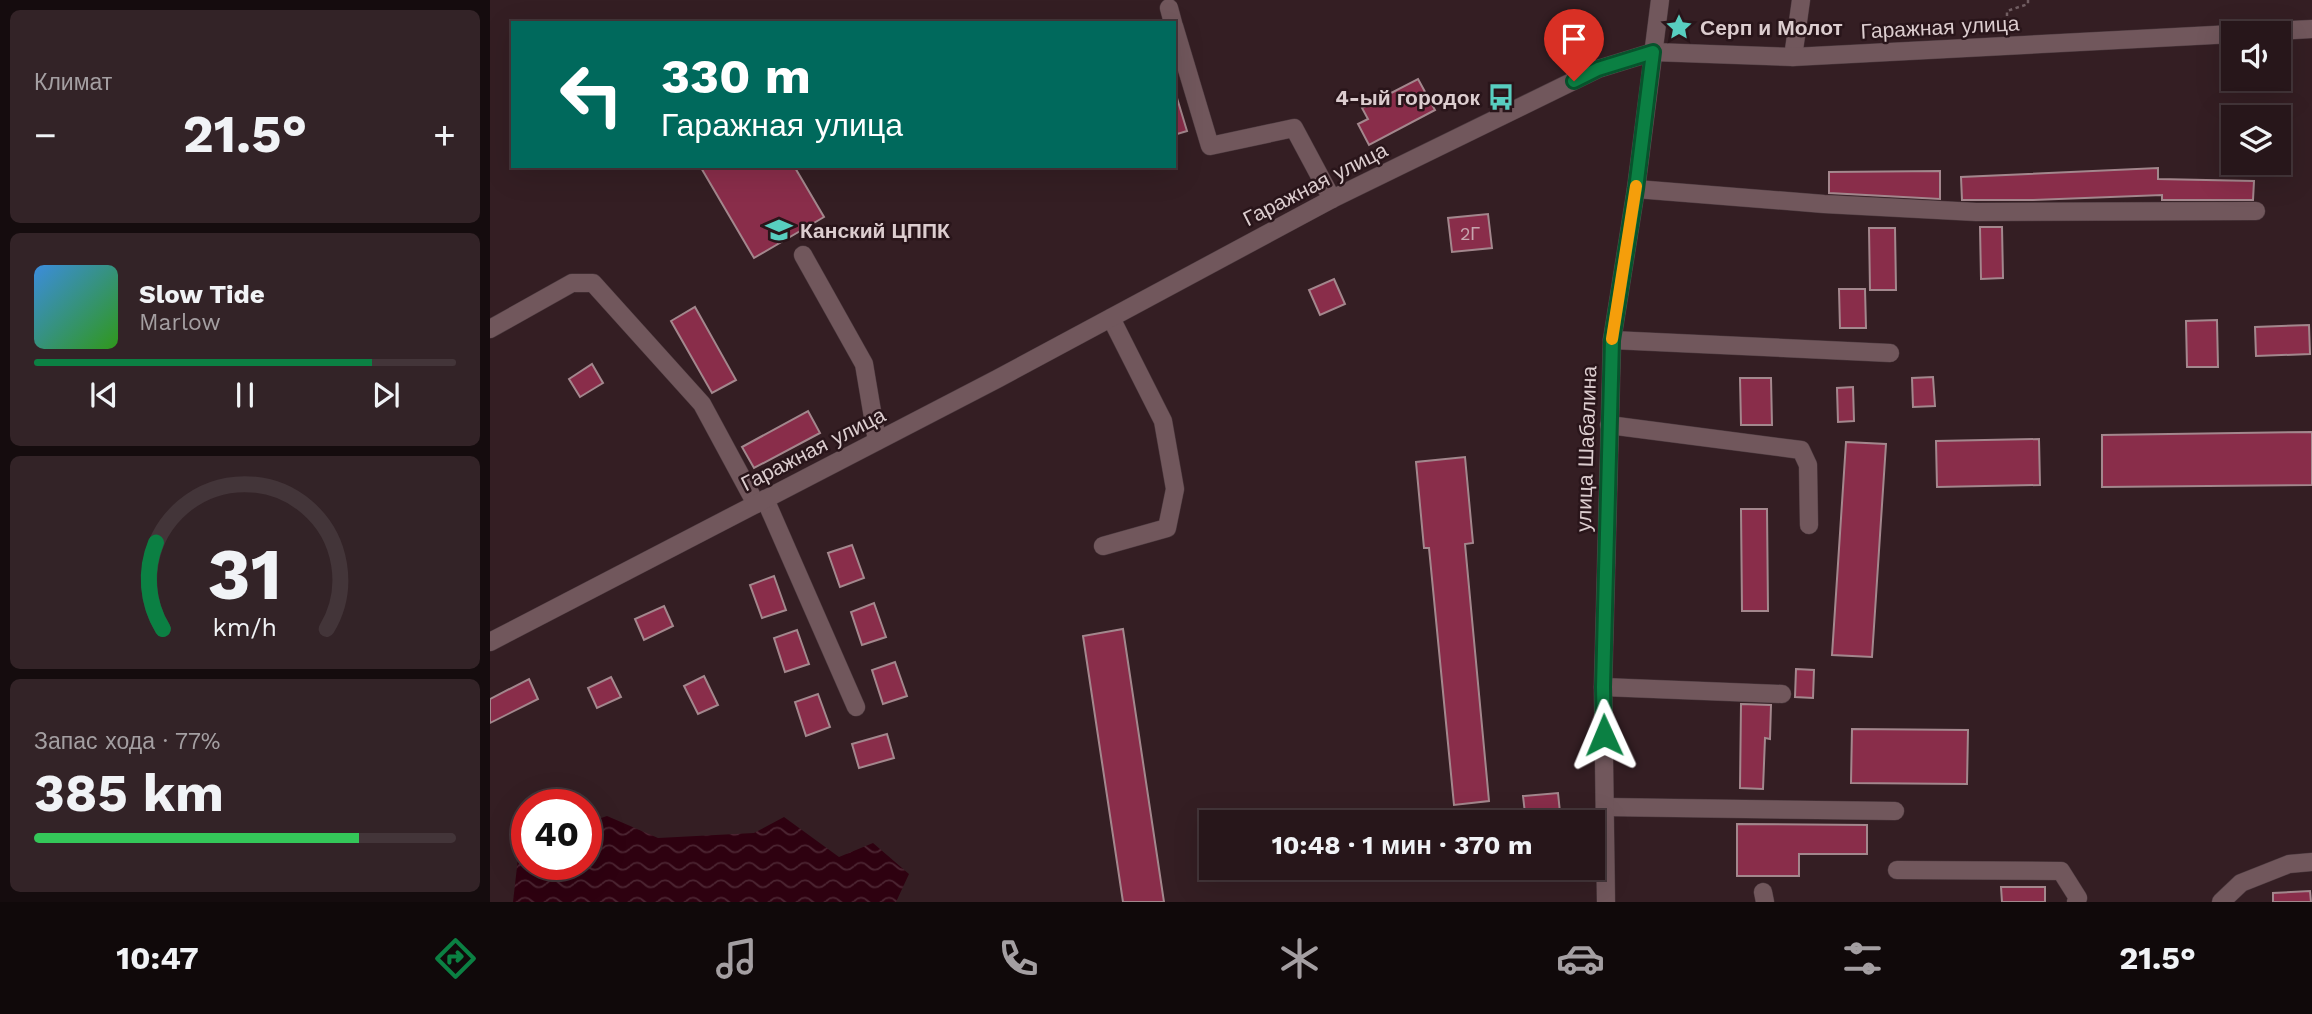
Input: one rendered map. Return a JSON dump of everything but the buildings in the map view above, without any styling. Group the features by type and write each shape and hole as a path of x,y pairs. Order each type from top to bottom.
{"street":[{"name":"улица Шабалина","path":"1606,902 1603,687 1612,340 1636,189 1660,0"},
{"path":"1793,57 1801,0"},
{"name":"Гаражная улица","path":"2291,30 2312,29"},
{"path":"1176,32 1210,146 1294,128 1332,199"},
{"name":"Гаражная улица","path":"491,641 761,502 1332,199 1598,69 1653,52 1793,57 2221,34"},
{"path":"1636,189 1824,204 1976,212 2256,211"},
{"path":"803,255 864,364 877,441"},
{"path":"490,329 572,283 593,283 702,404 761,502 856,707"},
{"path":"1103,546 1167,528 1175,489 1163,421 1111,318"},
{"path":"1612,340 1890,354"},
{"path":"1609,425 1801,450 1808,465 1809,525"},
{"path":"1603,687 1782,694"},
{"path":"1605,807 1895,811"},
{"path":"2221,902 2241,883 2289,864 2312,862"},
{"path":"1897,870 2062,871 2078,898 2077,902"}],"path":[{"path":"2006,47 2007,11 2028,4 2028,0"}],"water":[{"path":"607,816 658,838 754,833 784,817 839,857 873,843 909,874 896,902 513,902 516,880 602,880 602,818"}],"slow traffic":[{"path":"1612,339 1636,186"}],"place":[{"name":"Серп и Молот","path":"1679,27"},
{"name":"4-ый городок","path":"1501,97"},
{"name":"Канский ЦППК","path":"779,230"}],"route":[{"path":"1574,81 1598,69 1653,52 1636,189 1612,340 1604,735"}]}
